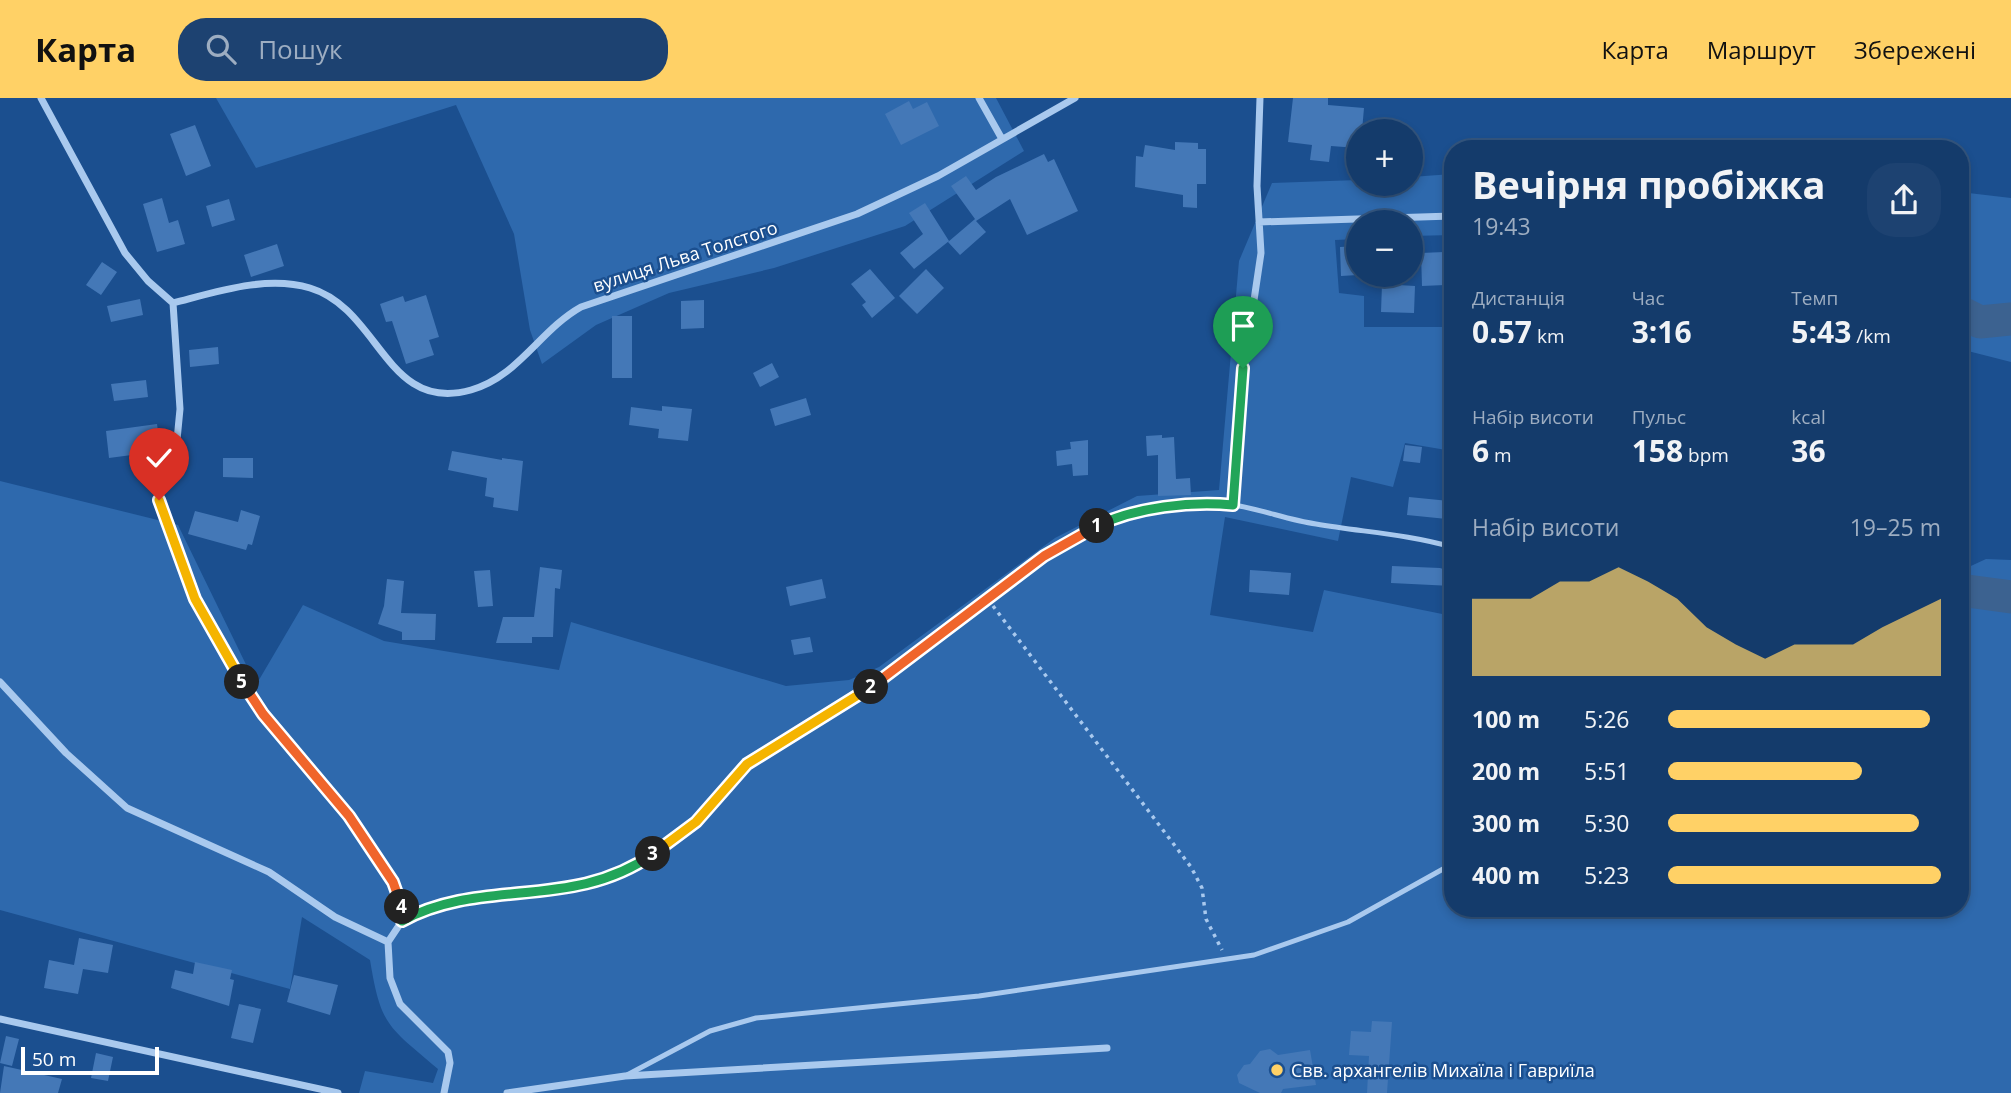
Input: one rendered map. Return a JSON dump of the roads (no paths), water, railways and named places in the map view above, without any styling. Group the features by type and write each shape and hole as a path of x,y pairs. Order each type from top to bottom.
{"street":[{"path":"41,98 125,253 148,281 173,303 179,427 159,500 171,539 195,599 244,687 263,714 335,798 375,853 398,891 402,921 388,942 390,978 400,1004 448,1052 450,1063 444,1093"},
{"path":"979,98 1002,139"},
{"name":"вулиця Льва Толстого","path":"173,303 234,288 267,284 291,284 313,289 351,312 398,373 411,384 447,393 470,390 512,369 557,324 581,307 857,214 919,186 1075,98"},
{"path":"1233,505 1238,408 1261,253 1260,98"},
{"path":"1259,222 1444,216"},
{"path":"0,682 66,752 127,808 269,872 335,918 388,942"},
{"path":"0,1019 338,1093"},
{"path":"510,1093 625,1076 1107,1048"}],"lane":[{"path":"988,599 1044,556 1104,523 1121,516 1162,509 1209,504 1233,505 1293,520 1398,534 1444,545"},
{"path":"625,1076 710,1031 756,1018 979,996 1120,973 1224,962 1283,947 1348,922 1444,868"}],"waterway":[{"path":"1969,316 1980,322 2011,319"},
{"path":"1969,591 2011,597"}],"place":[{"name":"Свв. архангелів Михаїла і Гавриїла","path":"1277,1070"}]}
